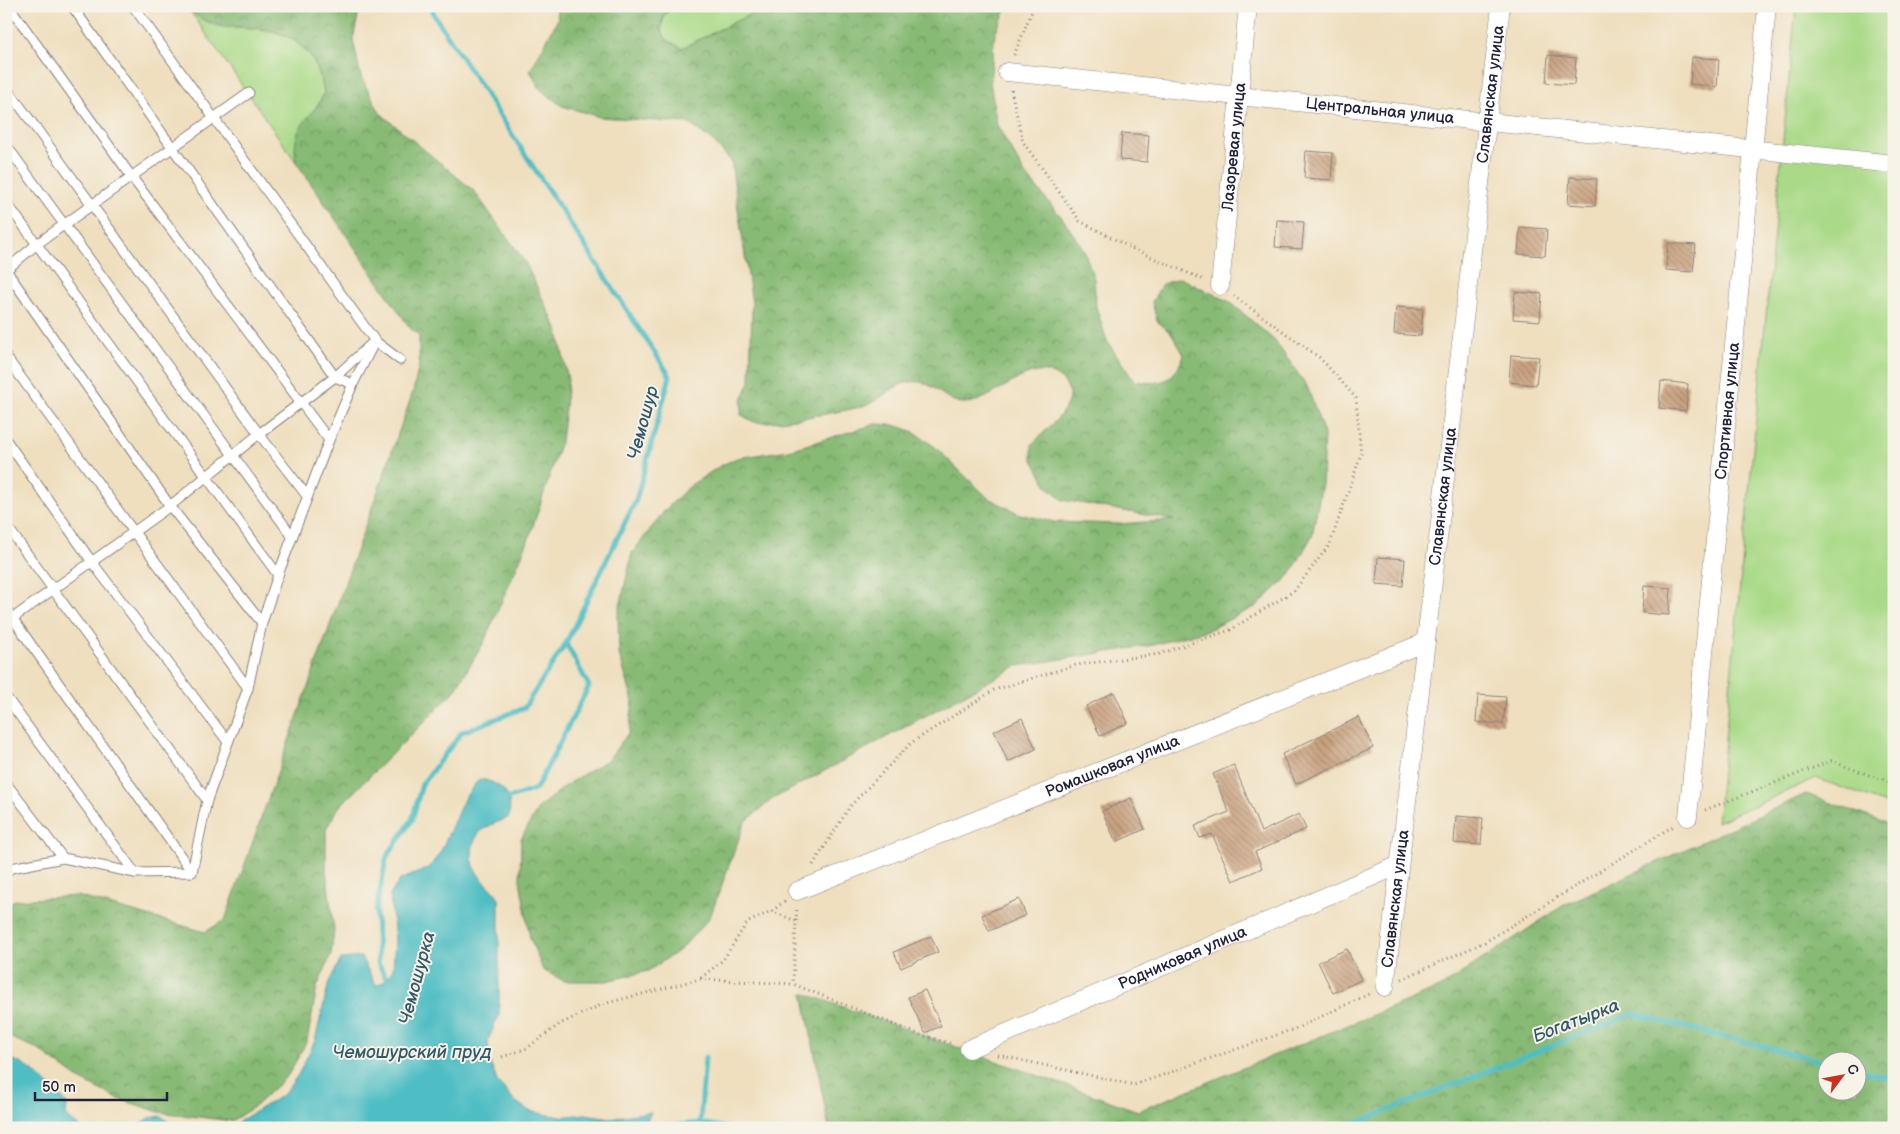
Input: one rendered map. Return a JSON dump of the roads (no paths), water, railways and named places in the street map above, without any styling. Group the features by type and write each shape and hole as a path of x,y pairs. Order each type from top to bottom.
{"street":[{"name":"Лазоревая улица","path":"1220,286 1248,6"},
{"name":"Славянская улица","path":"1385,987 1501,6"},
{"name":"Спортивная улица","path":"1688,817 1767,6"},
{"name":"Центральная улица","path":"1008,72 1894,164"},
{"name":"Ромашковая улица","path":"798,892 1426,642"},
{"name":"Родниковая улица","path":"969,1049 1398,866"}],"lane":[{"path":"9,6 131,176 329,440"},
{"path":"72,6 335,377 353,384"},
{"path":"133,6 375,341 400,360"},
{"path":"6,88 259,434 307,496"},
{"path":"249,94 172,146 37,244 6,270 170,506 262,623"},
{"path":"6,145 292,536"},
{"path":"6,202 278,575"},
{"path":"10,621 170,506 232,455 335,377 375,341"},
{"path":"192,872 207,800 248,688 262,623 278,575 329,440 353,384 375,341"},
{"path":"6,357 248,688"},
{"path":"6,440 92,562 228,742"},
{"path":"6,524 207,800"},
{"path":"6,609 10,621 192,872"},
{"path":"6,697 135,873"},
{"path":"6,783 63,858"},
{"path":"8,867 63,858 135,873 192,872"}],"water":[{"name":"Чемошурский пруд","path":"479,779 499,786 507,796 510,809 509,817 487,827 479,834 475,839 472,853 472,860 477,873 499,899 499,1015 488,1040 489,1060 497,1081 515,1101 529,1111 560,1117 585,1114 610,1118 651,1112 644,1128 223,1128 235,1124 284,1094 298,1075 315,1041 329,982 341,959 361,957 376,985 386,981 393,969 395,939 390,895 400,880 429,868 441,851 464,799"},
{"path":"6,1059 22,1064 47,1084 67,1104 66,1116 81,1128 6,1128"},
{"path":"161,1116 176,1128 138,1128 149,1118"}],"waterway":[{"name":"Чемошур","path":"432,6 434,15 670,376 636,500 566,643 589,686 536,789 501,801"},
{"path":"390,985 378,963 376,910 387,856 412,820 422,784 462,732 524,708 566,643"},
{"name":"Богатырка","path":"1343,1128 1633,1014 1818,1060"},
{"path":"700,1123 705,1057"},
{"name":"Богатырка","path":"1868,1072 1894,1079"},
{"name":"Богатырка","path":"643,1128 700,1123 727,1128"}],"water label":[{"name":"Чемошурка","path":"417,978"}]}
